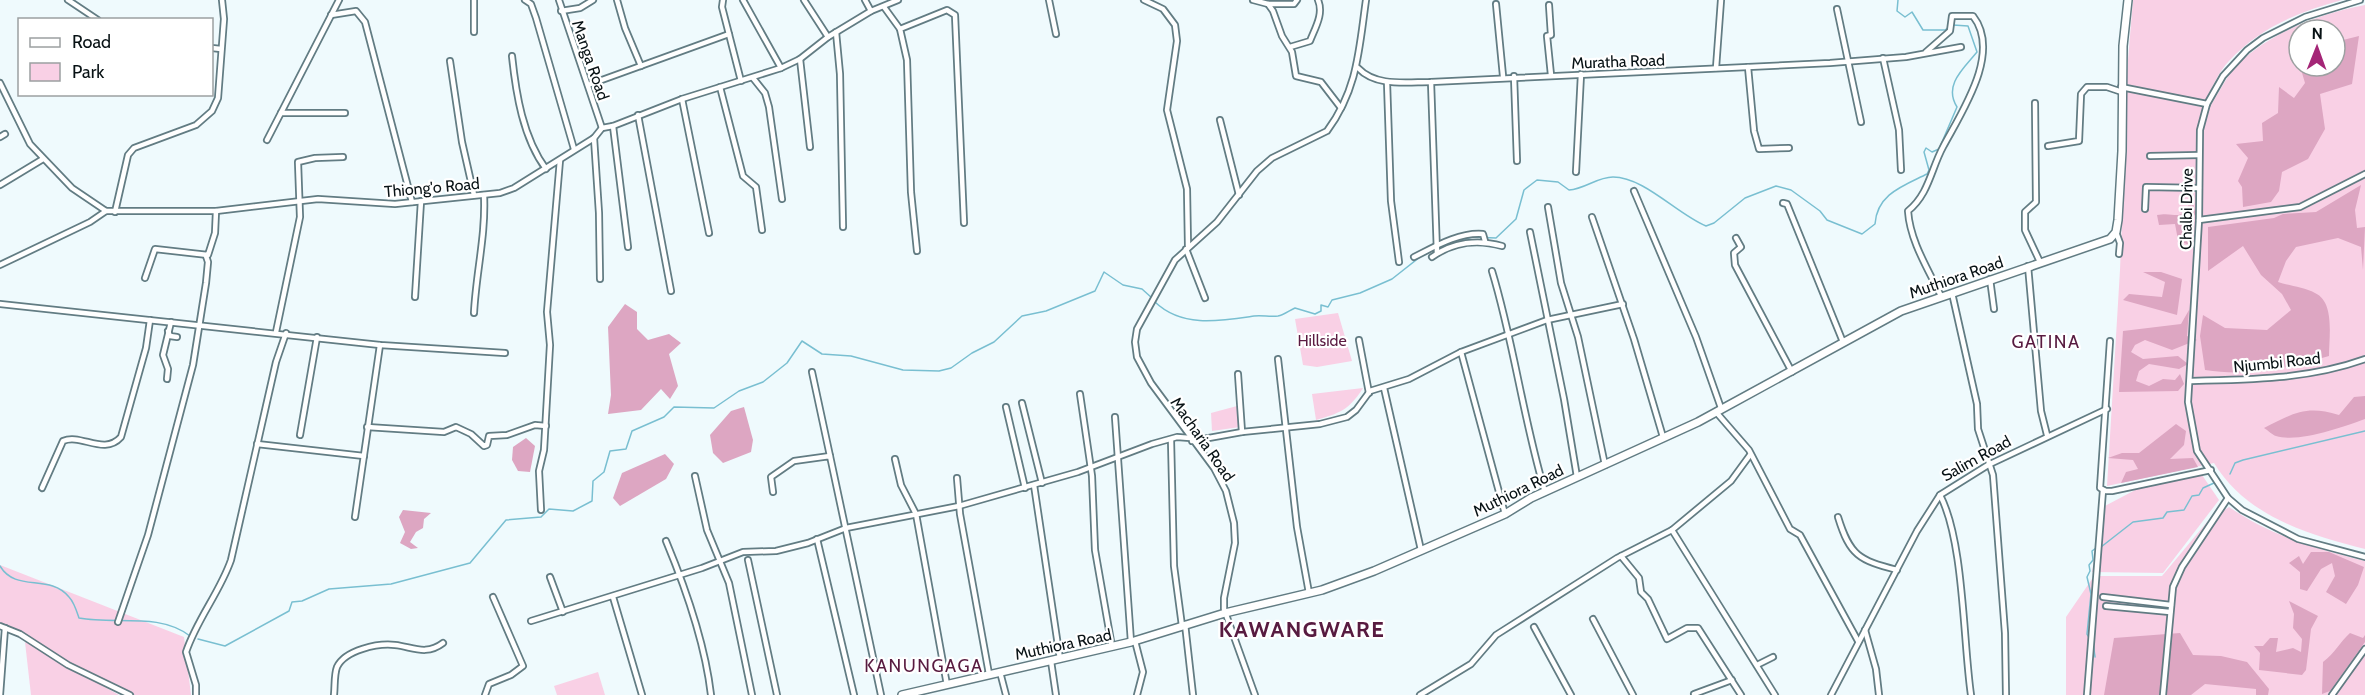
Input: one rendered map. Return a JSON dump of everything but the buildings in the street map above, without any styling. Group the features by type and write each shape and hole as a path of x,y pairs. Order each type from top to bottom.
{"street":[{"path":"68,0 95,18"},
{"path":"115,212 128,155 134,148 196,125 212,111 218,98 224,19 222,0"},
{"path":"267,140 339,0"},
{"path":"474,0 474,32"},
{"path":"525,0 531,4 536,18 574,149"},
{"name":"Manga Road","path":"559,0 602,128"},
{"path":"561,11 580,8 593,0"},
{"path":"617,0 628,38 641,66"},
{"path":"723,0 722,7 741,81"},
{"path":"738,0 744,0 781,68"},
{"path":"804,0 828,37"},
{"path":"865,0 871,11"},
{"path":"602,128 613,126 682,99 781,68 871,11 884,8 898,0"},
{"path":"1049,0 1056,34"},
{"path":"1144,0 1170,16 1176,32 1167,110 1187,189 1187,248 1205,298"},
{"path":"1253,0 1268,4 1294,4 1298,0"},
{"path":"1290,47 1310,41 1318,21 1320,6 1318,0"},
{"path":"1187,248 1217,222 1257,171 1272,158 1327,131 1341,108 1358,68 1366,0"},
{"path":"1716,68 1721,0"},
{"path":"2119,254 2120,243 2116,232 2122,151 2123,35 2128,0"},
{"path":"2329,0 2334,7"},
{"name":"Chalbi Drive","path":"2228,498 2197,451 2189,414 2199,220 2200,130 2207,104 2223,76 2247,50 2278,29 2334,7 2360,0"},
{"path":"1268,4 1290,47 1296,76 1321,82 1341,108"},
{"path":"1496,4 1503,76"},
{"path":"1550,5 1551,35 1547,36 1551,75"},
{"path":"884,8 900,29 907,60 910,171 917,251"},
{"path":"1837,9 1846,61 1861,122"},
{"path":"900,29 947,10 956,15 964,223"},
{"path":"331,15 356,11 365,22 412,202"},
{"path":"1926,52 1950,31 1952,15 1973,16 1979,24 1982,52 1979,75 1942,149 1928,184 1917,204 1908,211 1910,228 1930,278 1941,296"},
{"path":"836,32 839,64 843,227"},
{"path":"588,85 729,34"},
{"name":"Muratha Road","path":"1358,68 1365,76 1387,82 1431,82 1503,76 1846,61 1906,57 1926,52 1933,54 1961,47"},
{"path":"213,48 221,49"},
{"path":"512,56 515,84 534,153 546,169"},
{"path":"800,58 810,147"},
{"path":"1882,58 1899,130 1901,170"},
{"path":"450,61 462,142 474,195"},
{"path":"1748,67 1754,131 1759,149 1790,148"},
{"path":"1576,172 1581,74"},
{"path":"1514,76 1517,161"},
{"path":"753,78 765,93 769,107 782,199"},
{"path":"1387,82 1391,201 1399,262"},
{"path":"1431,82 1437,248 1432,256"},
{"name":"Thiong'o Road","path":"0,83 20,130 43,159 72,188 106,211 115,212 216,211 300,201 412,202 484,195 514,188 594,138 602,128"},
{"path":"720,87 743,176 756,187 762,230"},
{"path":"2048,146 2079,141 2081,94 2087,87 2122,89 2207,104"},
{"path":"682,99 709,233"},
{"path":"2035,103 2036,202 2025,212 2024,226 2040,261"},
{"path":"281,113 345,113"},
{"path":"638,115 672,291"},
{"path":"1220,120 1239,195"},
{"path":"613,126 628,247"},
{"path":"594,138 600,279"},
{"path":"2150,156 2199,155"},
{"path":"276,332 297,235 300,201 298,162 315,158 343,157"},
{"path":"0,185 43,159"},
{"path":"541,510 539,471 546,426 550,345 547,312 560,160"},
{"path":"2199,220 2300,207 2365,174"},
{"path":"2145,208 2146,187 2199,188"},
{"path":"1634,191 1692,328 1718,410 1746,446 1790,529 1800,535 1858,641"},
{"path":"474,313 484,239 484,195"},
{"path":"415,297 422,201"},
{"path":"1783,203 1787,204 1843,342"},
{"path":"1548,207 1561,283 1572,313 1605,465"},
{"path":"0,265 90,222 106,211"},
{"path":"118,622 148,535 190,376 200,325 208,262 206,256 214,240 216,211"},
{"path":"1592,218 1623,304 1663,438"},
{"path":"1530,232 1564,399 1576,477"},
{"name":"Muthiora Road","path":"902,695 1133,642 1226,613 1309,593 1374,571 1505,514 1576,477 1663,438 1792,372 1901,311 2040,261 2110,240 2116,232"},
{"path":"1414,257 1459,237 1483,234 1485,241"},
{"path":"1736,238 1741,248 1734,253 1736,265 1792,372"},
{"path":"1437,248 1485,241 1502,246"},
{"name":"Macharia Road","path":"1187,248 1175,260 1137,329 1135,342 1137,357 1156,392 1222,483 1234,523 1234,554 1224,598 1226,613 1255,695"},
{"path":"145,278 155,249 206,256"},
{"path":"2028,266 2041,411 2047,435"},
{"path":"1492,271 1545,492"},
{"path":"1990,279 1994,309"},
{"path":"1952,292 1988,465 1993,475 2005,633 2006,695"},
{"path":"0,304 286,333 380,345 505,353"},
{"path":"531,621 613,597 743,552 776,551 846,528 959,506 1042,483 1119,458 1152,444 1320,424 1347,417 1356,410 1369,393 1409,379 1461,352 1547,320 1623,304"},
{"path":"42,488 63,441 111,444 121,437 146,348 150,320"},
{"path":"167,379 168,369 163,355 171,322"},
{"path":"168,331 170,336 177,337"},
{"path":"196,695 196,684 186,652 206,609 224,579 276,362 286,333"},
{"path":"300,435 317,337"},
{"path":"1359,339 1369,393"},
{"path":"2087,695 2103,490 2099,481 2107,409 2110,340"},
{"path":"355,517 380,345"},
{"path":"1461,352 1505,514"},
{"path":"1278,359 1298,527 1309,593"},
{"name":"Njumbi Road","path":"2191,381 2246,380 2302,374 2365,359"},
{"path":"812,372 881,695"},
{"path":"1238,374 1242,432"},
{"path":"1384,388 1421,550"},
{"path":"1080,394 1091,467 1095,550 1112,647"},
{"path":"1022,403 1042,483"},
{"path":"1006,407 1024,488"},
{"name":"Salim Road","path":"1831,695 1930,507 1940,495 1988,465 2047,435 2107,409"},
{"path":"1115,417 1133,642 1143,672 1137,695"},
{"path":"367,427 444,432 456,427 471,434 484,446 487,445 489,436 507,435 535,426 546,426"},
{"path":"1171,440 1174,566 1193,695"},
{"path":"258,444 364,456"},
{"path":"1420,695 1471,664 1496,635 1621,556 1672,530 1731,481 1750,455"},
{"path":"773,492 771,477 794,461 830,456"},
{"path":"895,459 901,485 916,514 947,685"},
{"path":"2103,490 2121,489 2211,470"},
{"path":"695,476 707,530 729,584 752,695"},
{"path":"957,478 959,506 989,674"},
{"path":"1034,485 1060,659"},
{"path":"1940,495 1949,515 1956,555 1971,695"},
{"path":"2163,695 2173,587 2182,567 2228,498 2242,510 2298,539 2365,557"},
{"path":"1838,518 1845,538 1855,555 1870,563 1897,570"},
{"path":"1672,530 1775,695"},
{"path":"817,539 854,695"},
{"path":"666,541 680,574 707,667 711,695"},
{"path":"1621,556 1639,578 1641,592 1648,599 1667,639 1687,628 1698,628 1741,695"},
{"path":"748,560 777,695"},
{"path":"550,577 563,612"},
{"path":"485,695 489,684 512,675 524,666 493,597"},
{"path":"613,597 642,695"},
{"path":"2103,597 2171,605"},
{"path":"2106,606 2170,612"},
{"path":"1593,620 1633,695"},
{"path":"0,695 3,627 20,634 68,665 130,695"},
{"path":"1534,627 1571,695"},
{"path":"1865,629 1876,669 1879,695"},
{"path":"334,695 336,669 346,657 387,644 422,651 435,649 443,643"},
{"path":"2332,695 2365,649"},
{"path":"1757,665 1773,657"},
{"path":"1051,661 1056,695"},
{"path":"1000,671 1006,695"},
{"path":"1694,694 1732,680"}],"green space":[{"path":"2133,0 2342,0 2287,18 2254,39 2225,65 2205,101 2126,84"},
{"path":"2365,5 2365,549 2322,537 2280,521 2243,497 2214,463 2107,486 2120,270 2127,91 2202,107 2211,105 2224,82 2240,62 2253,51 2287,30 2287,78 2347,78 2347,18 2318,18"},
{"name":"Hillside","path":"1338,313 1352,361 1317,367 1303,365 1295,319"},
{"path":"1363,388 1343,410 1316,420 1312,394"},
{"path":"1237,406 1240,427 1212,431 1211,413"},
{"path":"2202,475 2219,500 2163,573 2092,572 2103,507 2139,488"},
{"path":"2229,507 2278,534 2365,561 2365,695 2066,695 2066,617 2094,576 2162,576 2207,522"},
{"path":"0,565 184,637 191,695 131,695 0,628"},
{"path":"25,642 119,695 31,695"},
{"path":"598,672 605,695 557,695 554,686"}],"shaded area":[{"path":"2359,36 2352,84 2320,94 2325,129 2308,159 2282,172 2279,191 2271,202 2243,207 2242,187 2238,181 2248,158 2236,144 2263,141 2262,123 2278,113 2279,87 2294,98 2305,83 2304,78 2347,78 2347,39"},
{"path":"2361,185 2355,210 2357,228 2365,227 2363,270 2361,247 2338,238 2296,247 2286,261 2278,282 2315,293 2326,304 2330,330 2329,356 2253,372 2205,370 2200,336 2203,315 2225,328 2267,330 2291,310 2282,294 2261,275 2243,246 2208,271 2208,227 2274,218 2283,214 2316,212"},
{"path":"2191,200 2197,214 2190,218 2191,246 2178,240 2175,224 2159,225 2157,215 2181,214"},
{"path":"2143,272 2161,272 2182,279 2177,315 2123,300 2129,294 2162,297 2165,282"},
{"path":"625,304 637,312 637,329 648,340 669,334 681,343 669,354 678,386 670,399 661,389 641,410 608,414 611,395 608,327"},
{"path":"2189,310 2187,336 2197,340 2172,350 2145,340 2135,345 2131,352 2143,359 2178,356 2188,364 2179,369 2149,364 2139,371 2136,381 2149,386 2163,379 2175,380 2180,374 2184,384 2178,391 2119,392 2123,331 2181,324"},
{"path":"2365,396 2365,419 2345,426 2308,436 2286,438 2273,435 2264,428 2300,412 2318,411 2339,415 2354,397"},
{"path":"744,407 753,440 751,452 723,463 713,453 710,435 731,411"},
{"path":"2176,424 2186,431 2184,445 2170,459 2193,458 2198,467 2121,483 2126,472 2138,469 2133,460 2108,458 2122,453 2139,453"},
{"path":"526,438 535,446 530,472 518,471 512,460 513,447"},
{"path":"665,454 674,464 666,479 620,506 613,498 622,473"},
{"path":"403,510 431,513 424,519 423,528 416,532 410,542 418,548 411,549 400,543 405,532 399,517"},
{"path":"2311,552 2329,552 2364,567 2358,585 2346,604 2326,592 2335,576 2332,563 2321,569 2307,591 2300,589 2300,572 2289,563 2299,556 2303,564"},
{"path":"2289,601 2318,616 2311,629 2306,670 2302,675 2259,670 2260,653 2254,646 2263,646 2270,638 2278,638 2276,652 2293,648 2301,652 2302,639 2293,628 2294,614"},
{"path":"2180,633 2193,655 2221,656 2247,662 2269,689 2268,695 2256,695 2256,689 2205,684 2191,695 2104,695 2114,638"},
{"path":"2350,633 2363,638 2365,635 2365,642 2330,691 2322,694 2323,662"}],"waterway":[{"path":"1898,0 1897,11 1905,17 1912,12 1923,30 1945,30 1949,27"},
{"path":"1439,248 1472,237 1496,238 1516,219 1524,190 1537,180 1558,182 1569,190 1613,177 1637,183 1706,226 1714,223 1745,198 1776,186 1791,190 1820,211 1827,220 1862,234 1875,224 1877,214 1886,198 1901,187 1927,174 1929,170 1924,152 1926,148 1932,152 1939,149 1957,107 1953,99 1954,84 1961,71 1977,52 1968,26 1953,25"},
{"path":"1155,302 1177,316 1202,321 1278,316 1295,308 1315,314 1321,311 1321,305 1328,307 1332,300 1360,293 1392,279 1425,253 1434,250"},
{"path":"198,639 225,646 289,611 292,602 302,601 329,589 391,584 470,563 506,520 541,517 549,509 573,511 592,501 593,481 604,472 610,451 626,449 632,431 664,417 674,407 714,408 739,391 763,382 787,363 802,341 822,354 851,356 903,370 939,371 951,368 972,353 994,342 1022,316 1046,311 1095,291 1104,272 1123,285 1142,289 1152,298"},
{"path":"2230,474 2235,463 2243,460 2365,431"},
{"path":"2101,547 2133,522 2163,518 2167,512 2184,510 2192,496 2199,495 2203,488 2214,483"},
{"path":"2090,639 2087,634 2091,594 2087,577 2090,571 2089,565 2093,560 2092,551 2096,548"},
{"path":"0,566 15,579 61,590 69,597 79,618 165,624 190,636"},
{"path":"2093,642 2095,657"}],"district":[{"name":"GATINA","path":"2046,342"},
{"name":"KAWANGWARE","path":"1302,629"},
{"name":"KANUNGAGA","path":"924,666"}]}
